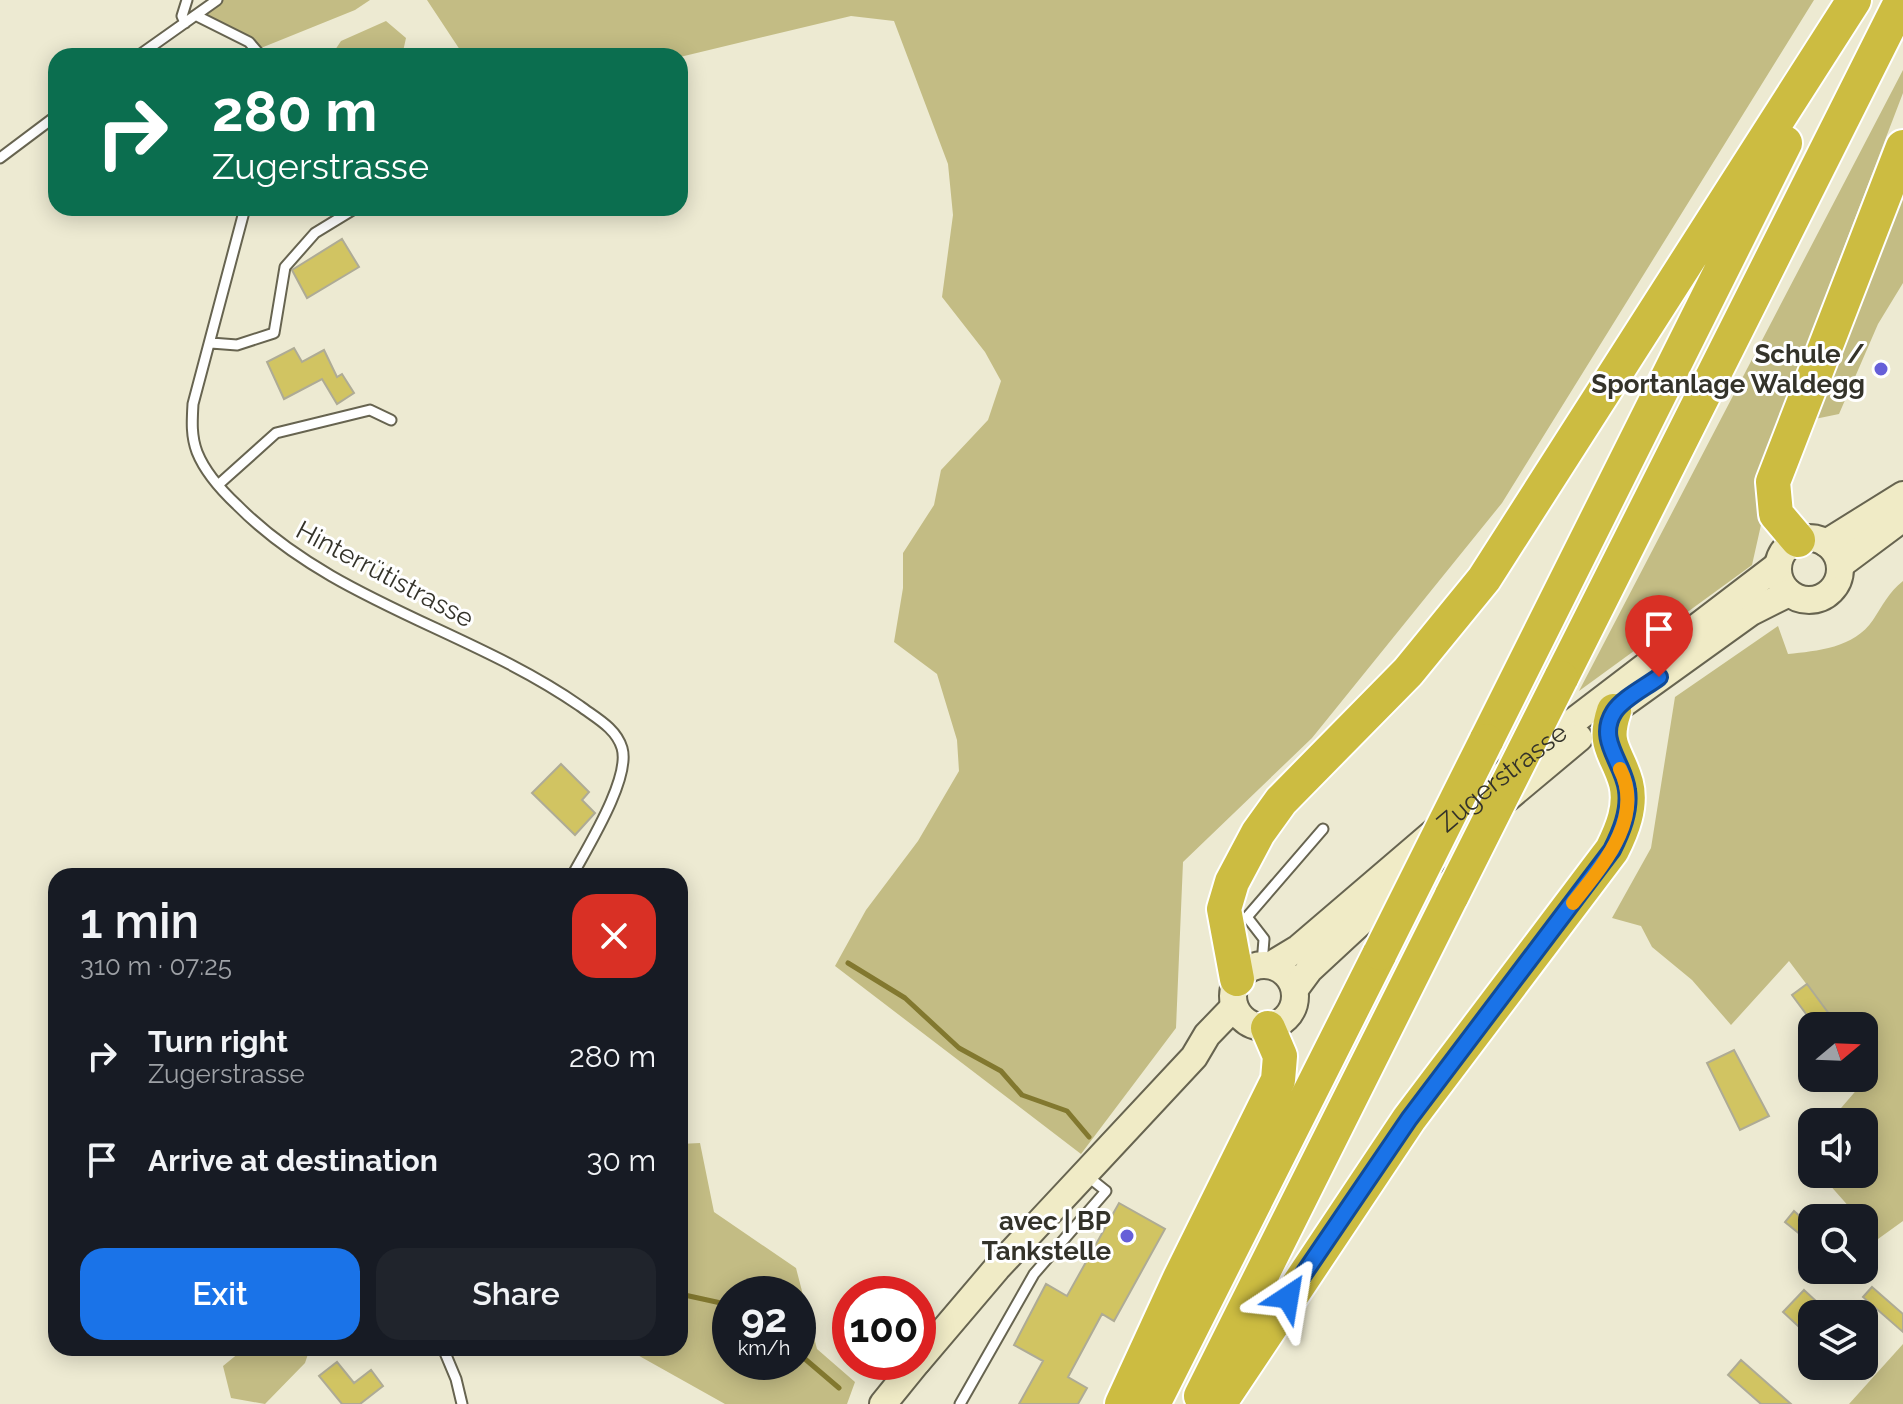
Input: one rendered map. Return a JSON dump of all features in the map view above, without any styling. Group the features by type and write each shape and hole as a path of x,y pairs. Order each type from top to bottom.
{"highway":[{"path":"1153,1404 1856,0"},
{"path":"1122,1404 1179,1280 1278,1080 1280,1056 1253,994 1224,909 1232,882 1258,833 1281,801 1416,663 1484,579 1856,0"},
{"path":"1197,1404 1902,0"},
{"path":"1810,554 1776,514 1773,482 1903,147"},
{"path":"1219,1404 1409,1119 1612,850 1625,816 1627,799 1625,780 1609,745 1608,730 1614,711"}],"main road":[{"name":"Zugerstrasse","path":"936,1340 978,1289 1194,1057 1207,1035 1299,948 1486,788 1810,554 1903,495"},
{"name":"Zugerstrasse","path":"1810,554 1903,518"},
{"name":"Zugerstrasse","path":"1253,994 1286,1019 1292,1010 1295,989 1309,970 1377,907 1516,788 1614,711 1751,612 1789,593 1805,600 1823,596 1836,583 1810,554"},
{"path":"1789,593 1780,581 1810,554"},
{"path":"1253,994 1286,974 1295,989"},
{"name":"Zugerstrasse","path":"883,1404 903,1380"}],"lane":[{"path":"185,23 182,16 187,0"},
{"path":"149,48 217,0"},
{"path":"197,16 249,42 254,48"},
{"path":"0,158 48,122"},
{"name":"Hinterrütistrasse","path":"243,216 196,393 192,427 198,456 218,485 248,516 301,560 563,695 612,728 623,749 622,768 610,801 576,868"},
{"path":"211,343 237,345 274,333 285,267 315,233 343,216"},
{"path":"218,485 276,433 370,410 391,420"},
{"path":"1253,994 1264,939 1247,917 1323,829"},
{"path":"960,1404 1034,1274 1106,1191 1084,1174"},
{"path":"446,1356 462,1404"}],"shaded area":[{"path":"217,0 370,0 355,10 261,48 253,48 197,16"},
{"path":"427,0 1814,0 1502,503 1312,738 1183,862 1176,1028 1081,1154 835,966 866,910 918,841 959,771 957,740 937,674 894,642 903,588 903,553 934,505 941,470 988,420 1001,381 985,352 942,297 953,215 948,164 894,21 851,16 688,55 688,48 459,48"},
{"path":"386,21 406,38 404,48 336,48 341,41"},
{"path":"1903,70 1903,93 1758,472 1763,516 1752,565 1579,691"},
{"path":"1903,186 1903,283 1878,324 1839,414 1810,420"},
{"path":"1903,581 1903,1221 1878,1239 1878,1204 1847,1204 1832,1188 1878,1188 1878,1108 1841,1108 1855,1092 1878,1092 1878,1012 1827,1012 1789,961 1731,1025 1692,980 1652,947 1641,926 1612,918 1651,848 1675,697 1778,626 1788,654 1823,649 1856,637 1873,620"},
{"path":"700,1143 714,1212 796,1268 798,1276 712,1276 712,1380 816,1380 816,1345 832,1362 832,1380 855,1382 847,1404 725,1404 639,1356 688,1356 688,1144"},
{"path":"1903,1344 1903,1404 1849,1404 1871,1380 1878,1380 1878,1372"},
{"path":"235,1356 307,1356 305,1363 265,1404 231,1398 223,1366"}],"building":[{"path":"342,239 359,267 307,298 292,270"},
{"path":"294,348 302,362 324,350 337,377 342,374 354,393 337,404 322,379 284,399 267,362"},
{"path":"561,764 589,792 582,800 595,813 575,835 532,793"},
{"path":"1807,984 1828,1012 1805,1012 1792,995"},
{"path":"1734,1050 1769,1116 1740,1130 1707,1063"},
{"path":"1119,1203 1165,1229 1114,1321 1102,1314 1068,1377 1087,1388 1078,1404 1019,1404 1043,1361 1014,1345 1046,1284 1067,1296"},
{"path":"1794,1211 1798,1215 1798,1233 1785,1222"},
{"path":"1872,1287 1903,1314 1903,1332 1878,1310 1878,1300 1863,1297"},
{"path":"1804,1290 1815,1300 1798,1300 1798,1326 1783,1312"},
{"path":"1741,1360 1791,1404 1761,1404 1728,1375"},
{"path":"337,1362 354,1383 371,1370 383,1386 360,1404 342,1404 319,1376"}],"waterway":[{"path":"848,963 905,998 959,1048 1001,1071 1022,1095 1067,1111 1089,1137"},
{"path":"688,1296 712,1301"},
{"path":"816,1368 839,1388"}],"slow traffic":[{"path":"1573,903 1606,860 1621,829 1627,807 1627,792 1620,769"}],"place":[{"name":"Schule / Sportanlage Waldegg","path":"1881,369"},
{"name":"avec | BP Tankstelle","path":"1127,1236"}],"route":[{"path":"1288,1297 1409,1119 1612,850 1625,816 1627,792 1625,780 1609,745 1610,722 1614,711 1659,677"}]}
